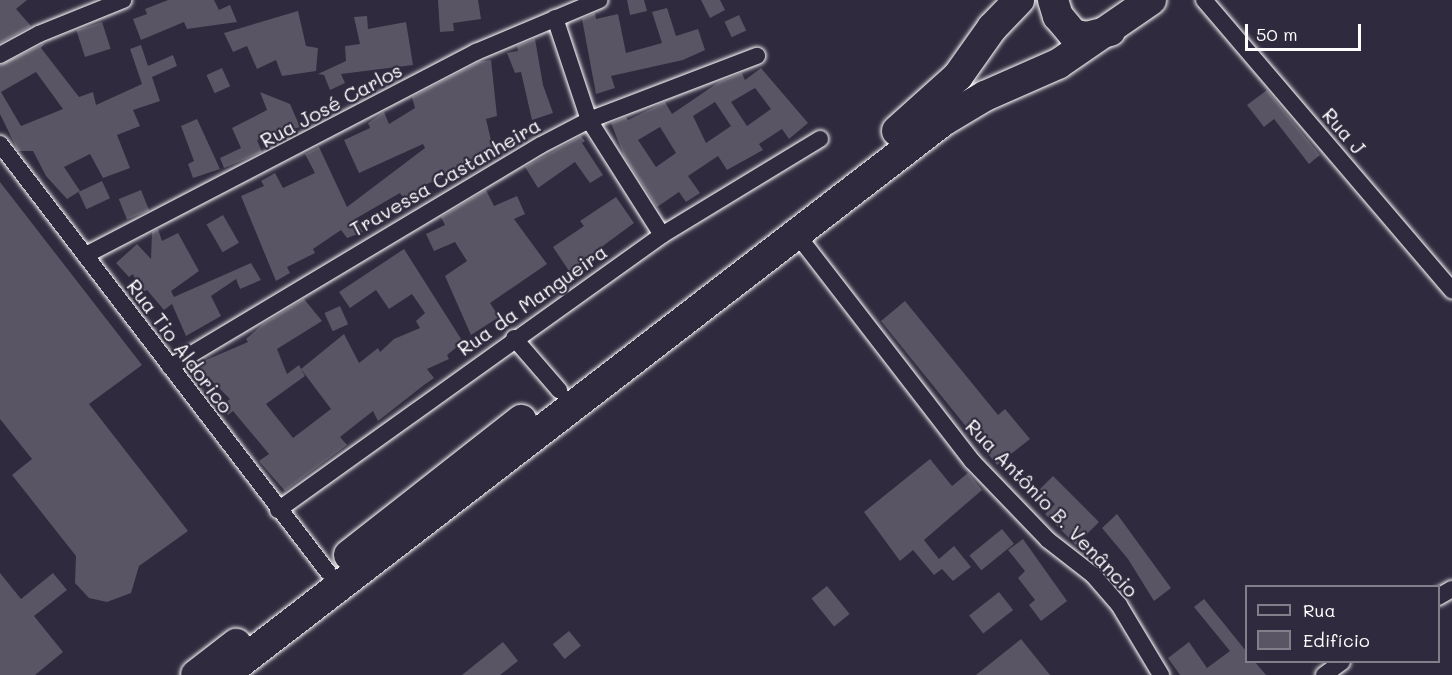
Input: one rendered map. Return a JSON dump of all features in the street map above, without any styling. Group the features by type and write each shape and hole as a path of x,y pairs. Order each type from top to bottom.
{"highway":[{"path":"196,675 559,390 926,108 958,76 992,28 1019,0"},
{"path":"1053,0 1058,16 1073,34 1086,37 1111,31"},
{"path":"224,675 795,232 943,121 985,96 1058,64 1111,31 1151,0"}],"street":[{"path":"0,55 39,34 123,0"},
{"name":"Rua José Carlos","path":"86,255 476,52 600,0"},
{"name":"Rua J","path":"1204,0 1452,290"},
{"path":"555,18 589,120 662,235"},
{"name":"Travessa Castanheira","path":"170,368 478,179 589,120 757,56"},
{"name":"Rua da Mangueira","path":"278,510 514,338 662,235 820,139"},
{"name":"Rua Tio Aldorico","path":"0,144 278,510 328,572"},
{"name":"Rua Antônio B. Venâncio","path":"795,232 972,461 1048,540 1092,575 1119,605 1161,675"},
{"path":"514,338 559,390"},
{"path":"1324,675 1341,663"}],"building":[{"path":"0,0 27,0 16,9 31,26 0,43"},
{"path":"168,0 214,0 219,10 230,5 237,22 187,29 184,22 141,40 133,19 147,14 145,9"},
{"path":"438,0 478,0 481,19 453,23 454,31 440,32"},
{"path":"627,0 644,0 647,11 630,15"},
{"path":"701,0 720,0 725,10 710,18"},
{"path":"667,8 676,36 698,29 705,50 683,60 611,76 615,88 596,94 582,19 595,13 596,19 618,14 626,53 662,43 652,12"},
{"path":"298,11 306,46 318,48 316,71 282,76 276,60 257,69 247,46 233,52 224,33"},
{"path":"739,15 746,30 732,37 724,22"},
{"path":"367,16 368,29 406,22 413,65 341,74 345,83 330,90 324,75 318,74 346,61 345,46 360,44 354,17"},
{"path":"102,22 111,49 85,57 76,30"},
{"path":"535,39 543,85 553,113 532,120 521,72 515,73 507,53 518,51 517,46"},
{"path":"45,43 41,48 79,97 93,92 96,105 142,84 130,49 141,45 148,66 173,55 177,66 152,77 160,101 133,110 140,126 117,135 130,168 103,178 90,154 64,167 80,191 67,199 46,176 33,151 18,151 0,114 0,65","holes":["36,72 63,109 21,126 1,92"]},
{"path":"491,60 497,116 486,119 494,153 425,185 406,202 400,193 355,219 363,232 347,238 341,230 313,249 315,253 287,267 290,273 276,281 241,196 264,186 261,181 275,173 283,188 315,173 305,154 319,147 347,207 425,148 423,144 359,173 344,140 370,128 368,123 384,112 389,124 415,108 412,97 479,62"},
{"path":"222,68 230,86 215,93 206,75"},
{"path":"761,68 808,123 789,139 782,129 759,144 763,150 727,170 718,156 688,176 700,193 686,202 679,192 657,207 624,156 611,123 626,117 628,120 665,102 672,114 719,82 742,73 745,80","holes":["755,88 771,109 747,126 731,102","715,102 731,126 706,143 693,116","660,127 676,153 656,167 638,140"]},
{"path":"1267,90 1320,155 1309,164 1274,119 1264,127 1247,105"},
{"path":"260,92 290,104 300,127 257,140 262,152 224,168 220,158 241,148 232,128 267,110"},
{"path":"197,119 220,169 193,178 188,164 194,161 181,126"},
{"path":"581,136 585,141 582,143 603,175 590,183 575,162 538,188 525,167"},
{"path":"102,181 110,198 86,209 78,192"},
{"path":"0,182 142,365 89,404 188,531 139,566 131,593 107,602 89,598 75,583 76,556 12,475 32,459 0,419"},
{"path":"141,190 149,210 127,219 119,199"},
{"path":"486,190 494,206 517,196 525,214 514,219 547,264 490,303 499,317 471,335 445,276 467,261 455,242 434,251 426,234 445,225 441,217"},
{"path":"616,197 634,223 569,271 553,247 584,226 580,221"},
{"path":"223,215 239,243 223,252 207,224"},
{"path":"158,229 162,241 178,233 199,271 171,291 174,297 251,263 261,280 240,289 236,279 211,296 221,316 186,336 172,304 164,310 147,290 141,293 133,274 129,277 116,263 137,244 151,259 152,232"},
{"path":"404,249 463,342 447,355 449,359 427,369 434,378 378,421 373,411 340,437 347,445 285,491 259,461 269,454 233,411 228,415 221,406 230,399 210,379 205,382 197,364 248,342 246,339 263,324 304,299 322,321 277,349 287,374 299,365 301,369 344,334 359,363 378,348 380,352 394,339 420,328 416,321 425,313 412,294 389,309 376,290 350,308 339,292","holes":["301,369 331,409 293,438 266,404 305,376"]},
{"path":"905,301 998,415 1005,409 1030,439 997,465 881,321"},
{"path":"340,306 348,324 333,331 324,313"},
{"path":"930,459 952,486 968,473 982,490 924,540 939,559 954,546 971,567 953,581 942,569 934,575 913,550 900,561 864,512"},
{"path":"1053,476 1099,522 1076,545 1045,514 1055,504 1040,489"},
{"path":"1117,514 1171,588 1154,601 1128,559 1102,528"},
{"path":"1002,529 1014,544 981,570 969,555"},
{"path":"1023,539 1067,601 1041,621 1029,605 1035,600 1018,578 1025,571 1008,550"},
{"path":"0,573 21,599 53,573 67,590 34,616 63,652 35,675 0,675"},
{"path":"827,586 850,614 834,627 811,599"},
{"path":"999,592 1013,610 983,634 969,615"},
{"path":"1204,599 1245,650 1245,663 1256,663 1266,675 1180,675 1168,658 1189,642 1207,668 1230,651 1194,607"},
{"path":"569,631 581,646 565,659 553,644"},
{"path":"1021,639 1050,675 976,675"},
{"path":"503,642 518,661 500,675 462,675"}]}
